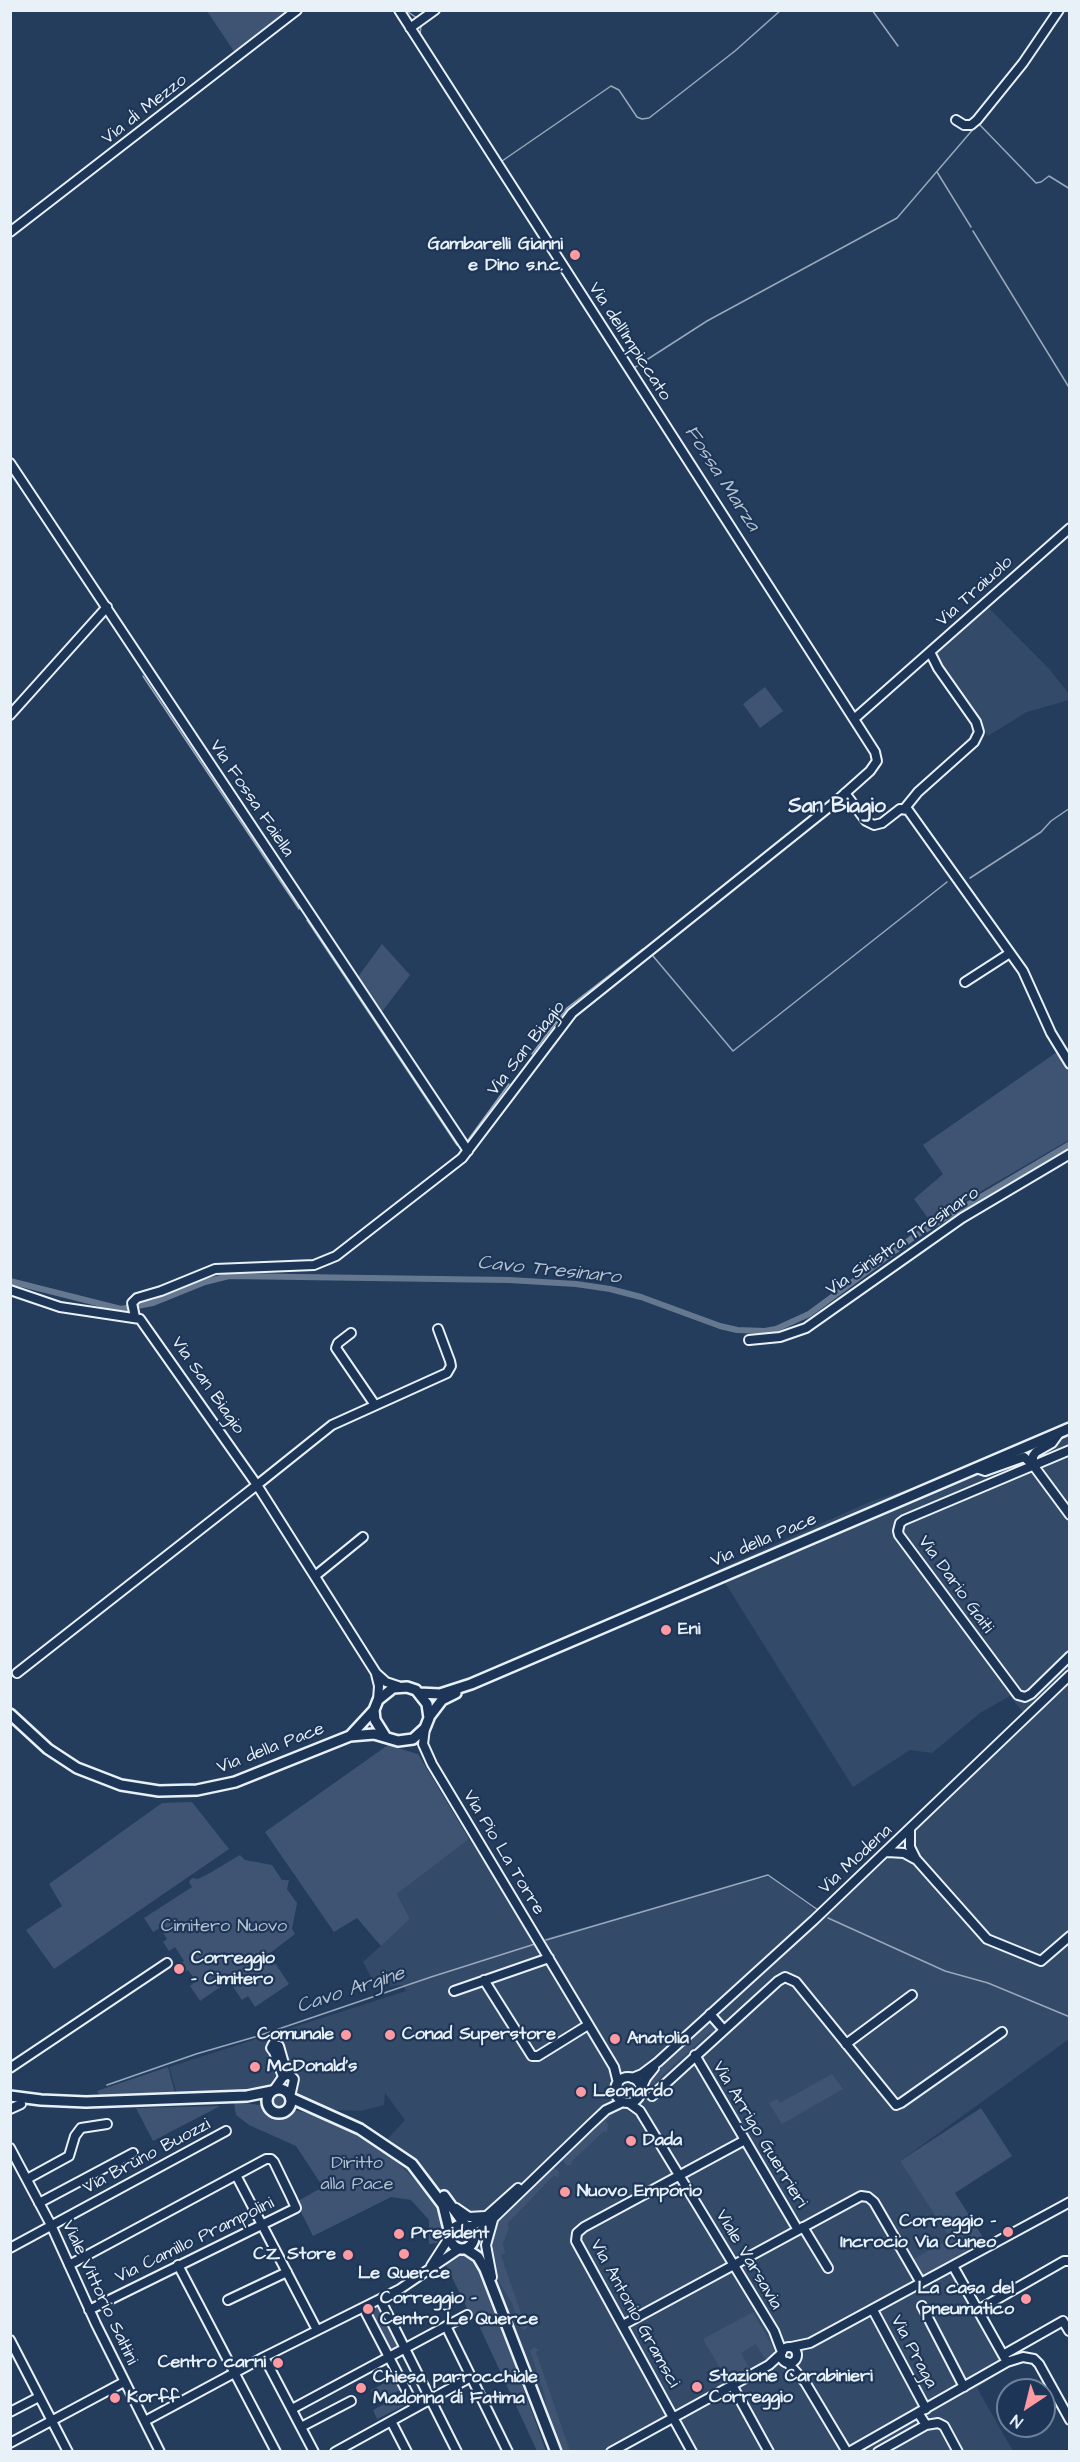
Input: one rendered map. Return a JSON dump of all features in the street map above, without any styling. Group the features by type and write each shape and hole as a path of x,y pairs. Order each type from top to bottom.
{"main road":[{"name":"Via della Pace","path":"419,1693 440,1694 471,1684 1065,1430"},
{"name":"Via della Pace","path":"429,1718 442,1700 471,1684"},
{"path":"400,1687 411,1688 419,1693 427,1704 429,1718 425,1728 417,1736 408,1740 398,1741 385,1736 376,1725 374,1710 378,1700 387,1690 400,1687"},
{"name":"Via della Pace","path":"350,1736 361,1727 374,1710"},
{"name":"Via della Pace","path":"10,1714 48,1749 76,1768 121,1785 159,1791 196,1790 235,1782 350,1736 363,1734 385,1736"},
{"path":"267,2107 267,2097 273,2090"},
{"path":"10,2102 21,2104 247,2096 284,2090 290,2098 369,2133 429,2179 443,2194 474,2238 492,2277 498,2300"},
{"path":"10,2096 86,2102"},
{"path":"247,2096 276,2114 312,2109"},
{"path":"286,2112 290,2105 290,2098"},
{"path":"418,2170 443,2205 452,2245 480,2260 498,2300 554,2449"},
{"path":"449,2236 454,2227 467,2226"},
{"path":"462,2249 474,2238"}],"street":[{"name":"Via di Mezzo","path":"10,232 297,10"},
{"name":"Via dell'Impiccato","path":"399,10 875,752 877,761 870,771 845,793"},
{"path":"410,28 435,10"},
{"path":"956,120 964,125 971,125 977,120 1023,63 1059,10"},
{"name":"Via Fossa Faiella","path":"10,463 468,1151"},
{"name":"Via Traiuolo","path":"930,652 1070,528"},
{"path":"10,715 107,607"},
{"path":"845,793 866,820 874,825 882,822 905,808 918,792 974,742 979,732 976,722 938,668 930,652 854,719"},
{"name":"Via San Biagio","path":"257,1485 134,1311 133,1301 215,1269 303,1265 327,1261 452,1167 468,1151 572,1012 845,793"},
{"path":"905,808 1030,982 1051,1034 1070,1064"},
{"path":"965,982 1010,953"},
{"name":"Via Sinistra Tresinaro","path":"749,1340 780,1337 806,1328 962,1218 1070,1154"},
{"path":"10,1290 68,1309 134,1311"},
{"path":"17,1673 332,1425 447,1373 451,1366 450,1361 438,1329"},
{"path":"351,1333 338,1343 336,1348 375,1405"},
{"name":"Via Dario Gaiti","path":"1033,1465 1033,1456 1036,1452 1052,1443 1065,1430"},
{"name":"Via Dario Gaiti","path":"1070,1450 904,1520 898,1526 899,1535 1018,1695 1025,1697 1031,1694 1070,1656"},
{"name":"Via Dario Gaiti","path":"976,1468 985,1471 1024,1457 1033,1465"},
{"path":"1033,1465 1070,1515"},
{"path":"257,1485 376,1673 386,1682 400,1687"},
{"path":"315,1576 363,1537"},
{"path":"376,1673 379,1686 378,1700"},
{"name":"Via Modena","path":"630,2078 642,2074 658,2062 887,1852 1070,1675"},
{"name":"Via Pio La Torre","path":"425,1728 423,1744 432,1764 614,2067 618,2083"},
{"name":"Via Pio La Torre","path":"408,1740 420,1749 432,1764"},
{"path":"907,1850 910,1829"},
{"path":"899,1840 987,1939 1041,1961 1070,1936"},
{"path":"887,1852 907,1850"},
{"path":"454,1991 549,1958"},
{"path":"10,2068 167,1962"},
{"path":"652,2096 723,2029 778,1981 788,1977 796,1982 892,2102 897,2105 1002,2032"},
{"path":"484,1980 532,2056 538,2056 588,2025"},
{"path":"846,2044 912,1995"},
{"path":"710,2014 723,2029"},
{"name":"Via Arrigo Guerrieri","path":"695,2055 800,2229 828,2268"},
{"name":"Via Modena","path":"641,2089 658,2062"},
{"name":"Via Pio La Torre","path":"614,2067 630,2078"},
{"path":"273,2090 286,2075 294,2079 290,2098"},
{"path":"474,2238 518,2188 532,2179 606,2110 618,2083 630,2078 637,2081 641,2089 639,2098 606,2110"},
{"path":"615,2093 626,2103"},
{"name":"Viale Varsavia","path":"639,2098 640,2111 733,2265 774,2331 795,2350 802,2377"},
{"name":"Viale Varsavia","path":"626,2103 640,2111"},
{"path":"10,2109 21,2104"},
{"path":"27,2179 69,2156 75,2136 81,2128 107,2124"},
{"name":"Via Bruno Buozzi","path":"10,2248 226,2131"},
{"path":"680,2177 745,2140"},
{"name":"Viale Vittorio Saltini","path":"10,2148 51,2225 89,2310 160,2451"},
{"path":"39,2203 133,2153"},
{"name":"Via Camillo Prampolini","path":"89,2310 296,2208 271,2158 236,2175"},
{"path":"69,2265 236,2175 317,2330"},
{"name":"Via Antonio Gramsci","path":"680,2177 584,2228 577,2234 576,2241 692,2451"},
{"path":"443,2194 465,2216 475,2218 491,2216"},
{"path":"623,2325 858,2197 865,2196 874,2202 921,2283"},
{"path":"615,2451 783,2358 790,2347 810,2343 1070,2202"},
{"path":"467,2226 477,2224 491,2216"},
{"path":"491,2216 486,2246 492,2277"},
{"path":"428,2270 449,2236"},
{"path":"145,2421 264,2357 409,2284 462,2249"},
{"path":"978,2310 1064,2261 1070,2261"},
{"path":"178,2265 276,2451"},
{"path":"953,2266 1005,2359"},
{"path":"228,2300 287,2272"},
{"path":"380,2299 457,2451"},
{"path":"922,2306 964,2387"},
{"name":"Via Praga","path":"873,2310 923,2411 926,2425"},
{"path":"366,2313 415,2407"},
{"path":"292,2409 467,2315"},
{"path":"848,2451 950,2396 1063,2321 1069,2331"},
{"path":"446,2326 508,2451"},
{"name":"Viale Varsavia","path":"774,2331 783,2358 802,2377 848,2451"},
{"path":"783,2358 794,2361 810,2343"},
{"path":"12,2346 68,2451"},
{"path":"264,2357 314,2451"},
{"path":"1005,2359 1023,2357 1037,2361 1070,2420"},
{"path":"335,2451 471,2377"},
{"path":"10,2443 124,2382"},
{"path":"732,2385 769,2451"},
{"path":"10,2412 39,2397"},
{"path":"301,2427 351,2401"},
{"path":"391,2421 407,2451"},
{"path":"878,2451 926,2425 938,2423 944,2426 958,2451"}],"shaded area":[{"path":"987,606 1051,671 1069,694 1069,700 1027,712 988,736 937,662 935,654"},
{"path":"1069,1434 1069,2039 900,2161 953,2237 955,2267 1011,2365 977,2388 996,2421 996,2438 1006,2438 1013,2451 695,2451 676,2418 615,2451 557,2451 484,2259 442,2226 440,2212 381,2146 405,2120 385,2093 384,2105 361,2111 321,2109 296,2098 284,2087 274,2086 253,2092 177,2094 169,2067 406,1991 403,1985 376,1987 363,1962 410,1919 397,1894 469,1839 537,1941 741,1882 770,1877 823,1916 1026,1716 1010,1696 980,1713 932,1753 910,1750 853,1787 717,1570 867,1503"}],"green space":[{"path":"207,11 290,11 235,53"},
{"path":"765,687 783,711 760,728 743,704"},
{"path":"382,944 410,975 381,1013 357,978"},
{"path":"1057,1052 1069,1069 1069,1140 930,1221 914,1199 943,1174 923,1145"},
{"path":"388,1745 418,1754 469,1839 397,1894 410,1919 381,1946 357,1918 334,1932 265,1832"},
{"path":"192,1802 229,1849 54,1969 26,1930 62,1906 49,1884 162,1803"},
{"name":"Cimitero Nuovo","path":"240,1855 245,1860 272,1865 282,1880 289,1880 287,1889 297,1903 292,1929 295,1934 269,1954 289,1984 255,2007 248,1996 242,2000 229,1981 200,2001 190,1986 196,1981 188,1970 184,1973 178,1965 184,1961 175,1947 169,1951 163,1942 167,1939 160,1928 153,1932 144,1918 192,1887 189,1882 192,1878 198,1879"},
{"path":"709,2024 715,2028 713,2035 710,2032 653,2084 648,2078"},
{"path":"168,2067 175,2093 100,2096 97,2091"},
{"path":"832,2074 843,2089 782,2124 769,2103 777,2099 780,2103"},
{"name":"Diritto alla Pace","path":"275,2092 286,2095 287,2108 322,2117 381,2146 431,2197 440,2212 442,2226 437,2243 429,2244 429,2220 411,2200 391,2197 313,2236 296,2202 323,2187 296,2146 249,2125 236,2115 234,2102 269,2106 269,2099"},
{"path":"220,2106 153,2141 136,2108"},
{"path":"981,2108 1012,2156 955,2193 986,2242 922,2278 912,2260 950,2238 900,2161"},
{"path":"613,2109 616,2112 606,2121 607,2133 604,2131 571,2162 572,2165 566,2165 563,2160 564,2154"},
{"path":"554,2168 559,2171 558,2178 554,2175 507,2224 509,2227 503,2244 505,2253 501,2255 525,2325 529,2324 525,2330 520,2328 512,2303 496,2277 488,2245 491,2231 498,2218 550,2169"},
{"path":"453,2254 467,2255 478,2262 546,2451 537,2451 475,2317 469,2312 445,2263"},
{"path":"379,2306 399,2346 390,2351 369,2311"},
{"path":"753,2312 774,2349 773,2355 765,2359 756,2344 741,2353 750,2369 728,2382 703,2339"},
{"path":"534,2347 539,2350 536,2352 570,2451 561,2450 547,2413 545,2396 530,2351"},
{"path":"394,2378 400,2390 376,2402 371,2390"},
{"path":"402,2395 407,2404 377,2419 373,2410"}],"waterway":[{"name":"Fossa Marza","path":"405,10 417,18"},
{"path":"502,161 611,86 619,90 637,117 649,118 735,51 781,10"},
{"path":"872,10 898,46"},
{"name":"Fossa Marza","path":"421,25 420,35 560,253"},
{"path":"979,124 1036,183 1049,176 1070,189"},
{"path":"634,368 707,321 897,218 975,127"},
{"path":"937,172 971,227"},
{"path":"973,231 1070,389"},
{"name":"Fossa Marza","path":"567,265 806,637"},
{"path":"109,603 137,645"},
{"path":"141,651 227,782"},
{"name":"Fossa Marza","path":"815,651 852,708"},
{"path":"143,676 299,909"},
{"path":"231,787 303,896"},
{"path":"970,878 1041,832 1051,821 1070,808"},
{"path":"653,956 733,1051 947,882"},
{"path":"307,920 457,1145"},
{"path":"532,1054 567,1008 643,949"},
{"path":"468,1140 509,1084"},
{"name":"Cavo Tresinaro","path":"10,1281 121,1309 153,1303 205,1282 229,1276 509,1280 576,1284 641,1297 720,1326 737,1330 765,1331 776,1329 809,1314 915,1236 1070,1144"},
{"path":"546,1940 768,1875 818,1910"},
{"path":"828,1918 945,1971 988,1983 1070,2017"},
{"name":"Cavo Argine","path":"107,2085 535,1944"}],"place":[{"name":"Gambarelli Gianni e Dino s.n.c.","path":"575,255"},
{"name":"Eni","path":"666,1630"},
{"name":"Correggio - Cimitero","path":"179,1969"},
{"name":"Comunale","path":"346,2035"},
{"name":"Conad Superstore","path":"390,2035"},
{"name":"Anatolia","path":"615,2039"},
{"name":"McDonald's","path":"255,2067"},
{"name":"Leonardo","path":"581,2092"},
{"name":"Dada","path":"631,2141"},
{"name":"Nuovo Emporio","path":"565,2192"},
{"name":"Correggio - Incrocio Via Cuneo","path":"1008,2232"},
{"name":"President","path":"399,2234"},
{"name":"Le Querce","path":"404,2254"},
{"name":"CZ Store","path":"348,2255"},
{"name":"La casa del pneumatico","path":"1026,2299"},
{"name":"Correggio - Centro Le Querce","path":"368,2309"},
{"name":"Centro carni","path":"278,2363"},
{"name":"Stazione Carabinieri Correggio","path":"697,2387"},
{"name":"Chiesa parrocchiale Madonna di Fatima","path":"361,2388"},
{"name":"Korff","path":"115,2398"}],"district":[{"name":"San Biagio","path":"837,808"}]}
